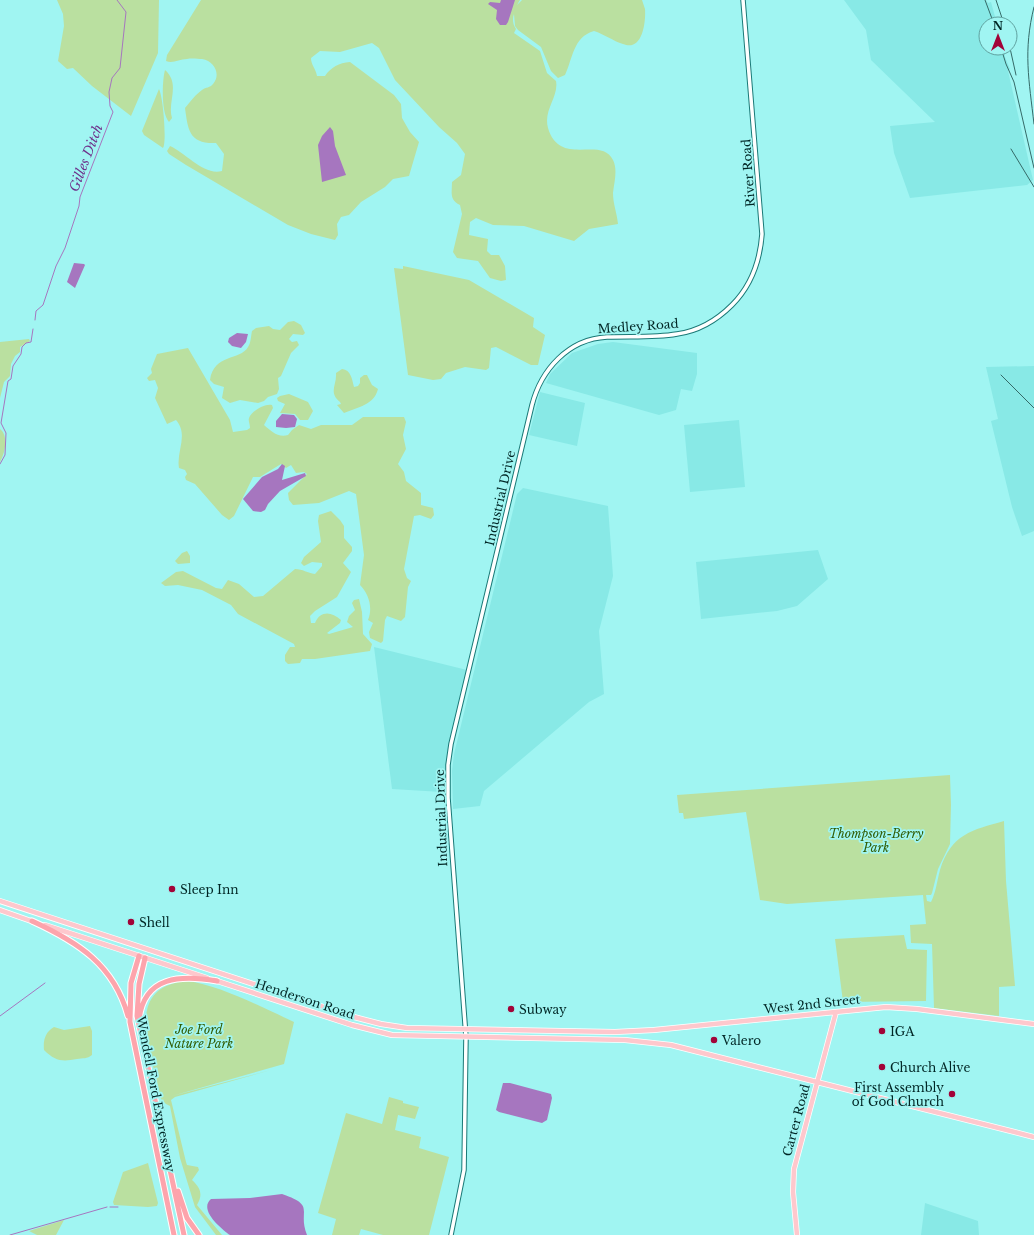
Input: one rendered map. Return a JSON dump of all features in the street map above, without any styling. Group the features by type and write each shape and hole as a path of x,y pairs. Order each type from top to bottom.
{"highway":[{"path":"32,921 68,938 98,962 118,988 127,1011 132,1032"},
{"name":"Wendell Ford Expressway","path":"139,956 134,970 130,994 132,1032 173,1235"},
{"name":"Wendell Ford Expressway","path":"146,958 137,995 137,1016 184,1235"},
{"path":"139,1026 141,1011 147,999 154,990 164,982 183,977 217,981"},
{"path":"156,1105 180,1201 187,1218 199,1235"}],"main road":[{"name":"Henderson Road","path":"0,901 374,1022 407,1028 591,1032"},
{"name":"Henderson Road","path":"0,910 376,1032 400,1036 641,1041 677,1046 1034,1137"},
{"path":"139,956 142,947"},
{"path":"146,958 148,949"},
{"name":"West 2nd Street","path":"591,1032 654,1030 836,1012 902,1008 1034,1024"},
{"name":"Carter Road","path":"798,1235 793,1192 793,1175 816,1082 836,1012"}],"street":[{"name":"River Road","path":"708,325 728,309 741,295 754,271 761,249 762,234 758,170 743,0"},
{"name":"Medley Road","path":"570,350 584,342 599,338 667,336 708,325"},
{"name":"Industrial Drive","path":"451,1235 464,1170 466,1030 448,798 450,751 535,394 549,368 559,357 570,350"}],"shaded area":[{"path":"501,0 515,0 506,25 500,25 496,19 497,10 488,4 490,2 500,3"},
{"path":"844,0 986,0 988,3 991,2 995,16 978,16 978,56 1005,56 1010,69 1008,71 1033,180 1027,185 910,198 894,153 890,126 935,122 871,60 866,30"},
{"path":"330,127 333,131 335,146 346,175 322,182 318,145 322,136"},
{"path":"74,263 85,265 75,288 67,282"},
{"path":"237,333 248,334 246,342 241,348 232,346 228,342 229,338"},
{"path":"613,342 697,353 697,374 692,391 681,389 676,410 659,415 546,383 550,374 572,353 598,344"},
{"path":"1034,366 1034,531 1022,536 1012,507 991,421 998,419 986,367"},
{"path":"540,392 585,403 577,446 529,435"},
{"path":"282,414 294,415 297,419 295,427 276,427 276,421"},
{"path":"739,420 745,487 690,492 684,425"},
{"path":"282,464 285,466 282,480 305,473 306,476 280,491 268,504 265,510 261,512 253,511 243,499 262,477 278,469"},
{"path":"523,488 608,506 613,576 599,631 604,694 589,702 484,791 480,806 453,809 452,771 454,754 517,494"},
{"path":"818,550 828,579 797,606 777,611 701,619 696,562"},
{"path":"374,647 467,670 448,749 442,792 392,789"},
{"path":"503,1083 510,1083 551,1094 552,1098 547,1120 542,1123 496,1110"},
{"path":"282,1194 293,1198 303,1206 304,1227 307,1235 230,1235 213,1219 207,1208 211,1199 250,1198"},
{"path":"925,1203 978,1221 979,1235 921,1235"}],"green space":[{"path":"57,0 159,0 158,53 131,116 92,86 73,68 67,69 58,61 64,26 63,14"},
{"path":"201,0 520,0 517,5 522,0 642,0 645,9 645,22 642,35 635,44 623,44 594,31 587,34 578,43 565,75 558,78 551,71 541,47 518,30 515,26 514,14 513,18 514,24 516,29 514,33 540,51 547,73 556,81 555,93 549,109 547,121 548,128 554,140 562,146 571,149 599,150 607,153 613,160 615,181 613,197 618,224 589,229 574,241 524,226 493,225 476,218 470,222 469,235 488,239 487,251 491,255 499,255 505,266 506,280 501,281 490,278 478,261 457,258 453,252 462,214 460,205 454,201 453,198 452,182 461,175 465,154 457,143 439,127 395,80 379,48 372,43 340,52 320,51 311,58 312,63 317,76 325,76 336,66 342,63 350,62 394,95 401,104 402,118 410,132 419,142 409,176 393,179 385,187 361,202 349,215 341,217 337,224 338,235 335,240 311,234 288,225 186,165 169,154 167,151 170,146 202,167 215,172 222,171 224,154 216,143 207,143 195,138 187,123 185,108 203,89 213,84 216,73 213,65 207,60 202,59 184,59 171,62 166,61 167,55"},
{"path":"165,70 170,75 173,87 171,106 172,118 169,122 166,118 163,105 163,82"},
{"path":"159,89 164,119 165,137 163,148 144,135 142,131"},
{"path":"403,266 469,280 534,318 533,327 545,335 538,365 531,365 496,347 491,348 489,368 486,370 465,367 446,373 441,379 433,380 408,375 394,268 403,269"},
{"path":"294,321 301,325 305,333 303,335 293,334 289,339 292,342 297,341 299,345 291,353 281,376 278,378 279,389 277,394 258,403 240,400 230,403 222,398 224,387 214,384 210,380 212,371 216,365 244,351 250,343 252,331 256,328 269,326 273,329 280,330 288,322"},
{"path":"29,339 30,341 20,347 20,352 15,356 11,364 10,376 4,382 0,398 0,342"},
{"path":"188,348 230,420 233,432 247,430 250,428 249,419 251,415 259,408 266,405 272,405 273,408 264,425 269,430 281,436 288,435 299,425 311,429 321,425 352,425 363,417 404,417 406,422 403,435 406,449 398,464 404,472 406,481 421,493 421,505 433,508 434,515 431,519 420,515 414,516 404,569 407,578 411,581 408,587 405,617 401,621 387,616 385,620 383,641 381,643 370,638 369,632 373,623 368,620 370,606 368,597 360,585 364,555 356,494 349,491 319,503 293,505 289,500 288,493 307,474 304,472 296,473 291,465 286,468 281,464 260,477 253,477 234,516 229,520 222,515 195,484 186,480 185,477 187,474 185,470 179,468 182,431 176,420 167,424 155,398 158,388 155,380 149,381 147,378 152,373 151,369 157,354"},
{"path":"342,369 349,373 354,387 358,386 360,383 360,378 367,375 372,385 378,389 373,399 365,405 344,413 337,405 341,404 334,395 336,373"},
{"path":"289,394 308,402 313,411 308,420 300,420 295,414 280,413 285,404 278,401 277,398"},
{"path":"0,429 3,432 5,440 5,449 0,462"},
{"path":"331,511 344,526 344,538 352,547 352,551 343,563 351,572 337,597 315,611 310,616 311,623 315,623 323,614 330,614 341,620 340,623 327,633 329,634 353,627 347,622 349,616 355,610 352,603 354,600 359,599 362,612 363,634 372,644 370,651 315,659 302,659 300,663 288,664 285,661 285,655 290,647 295,647 294,644 238,614 231,605 202,590 178,585 165,586 161,583 176,572 183,571 216,588 222,589 228,580 239,584 254,597 263,596 295,569 315,574 322,566 322,563 312,562 304,566 301,563 304,557 321,542 318,521 319,515"},
{"path":"187,551 190,556 190,563 178,564 175,561 182,553"},
{"name":"Thompson-Berry Park","path":"950,775 950,844 938,869 932,893 931,895 926,895 927,901 931,902 940,870 950,848 964,835 982,827 1004,821 1006,881 1015,986 999,987 999,1016 934,1008 932,944 911,943 910,925 926,924 923,895 787,904 760,900 746,812 684,819 683,813 679,813 677,795"},
{"path":"904,935 907,949 927,950 926,1001 843,1002 835,939"},
{"name":"Joe Ford Nature Park","path":"187,981 200,983 227,992 294,1022 284,1064 172,1096 271,1070 175,1097 171,1100 187,1165 198,1167 199,1170 192,1180 200,1192 200,1198 197,1205 222,1235 216,1235 195,1207 180,1158 170,1106 161,1099 148,1045 146,1027 147,1010 153,996 166,986"},
{"path":"90,1026 92,1031 92,1055 85,1058 59,1060 44,1050 45,1037 48,1031 54,1027 64,1030"},
{"path":"389,1097 403,1101 403,1103 419,1107 415,1119 398,1115 395,1130 421,1137 419,1148 449,1157 429,1235 383,1235 361,1229 359,1235 332,1235 336,1219 318,1213 346,1113 382,1124"},
{"path":"148,1163 158,1203 157,1206 148,1207 114,1205 113,1202 123,1172"},
{"path":"64,1220 56,1235 37,1235 29,1231"}],"waterway":[{"name":"Gilles Ditch","path":"35,320 36,311 43,305 56,266 65,248 79,206 80,197 113,112 110,106 109,92 112,78 120,68 126,12 117,0"},
{"name":"Gilles Ditch","path":"0,464 5,455 6,433 1,423 8,381 11,379 13,366 21,354 22,347 26,343 31,342 33,329"},
{"path":"0,1016 45,983"},
{"path":"10,1235 107,1207"},
{"path":"110,1207 118,1207"}],"railway":[{"path":"985,0 991,16"},
{"path":"996,0 1001,16"},
{"path":"1034,7 1028,52 1029,79 1034,124"},
{"path":"1004,56 1014,82 1034,168"},
{"path":"1012,56 1016,75"},
{"path":"1011,149 1034,187"},
{"path":"1001,375 1034,408"}],"place":[{"name":"Sleep Inn","path":"172,889"},
{"name":"Shell","path":"131,922"},
{"name":"Subway","path":"511,1009"},
{"name":"IGA","path":"882,1031"},
{"name":"Valero","path":"714,1040"},
{"name":"Church Alive","path":"882,1067"},
{"name":"First Assembly of God Church","path":"952,1094"}]}
